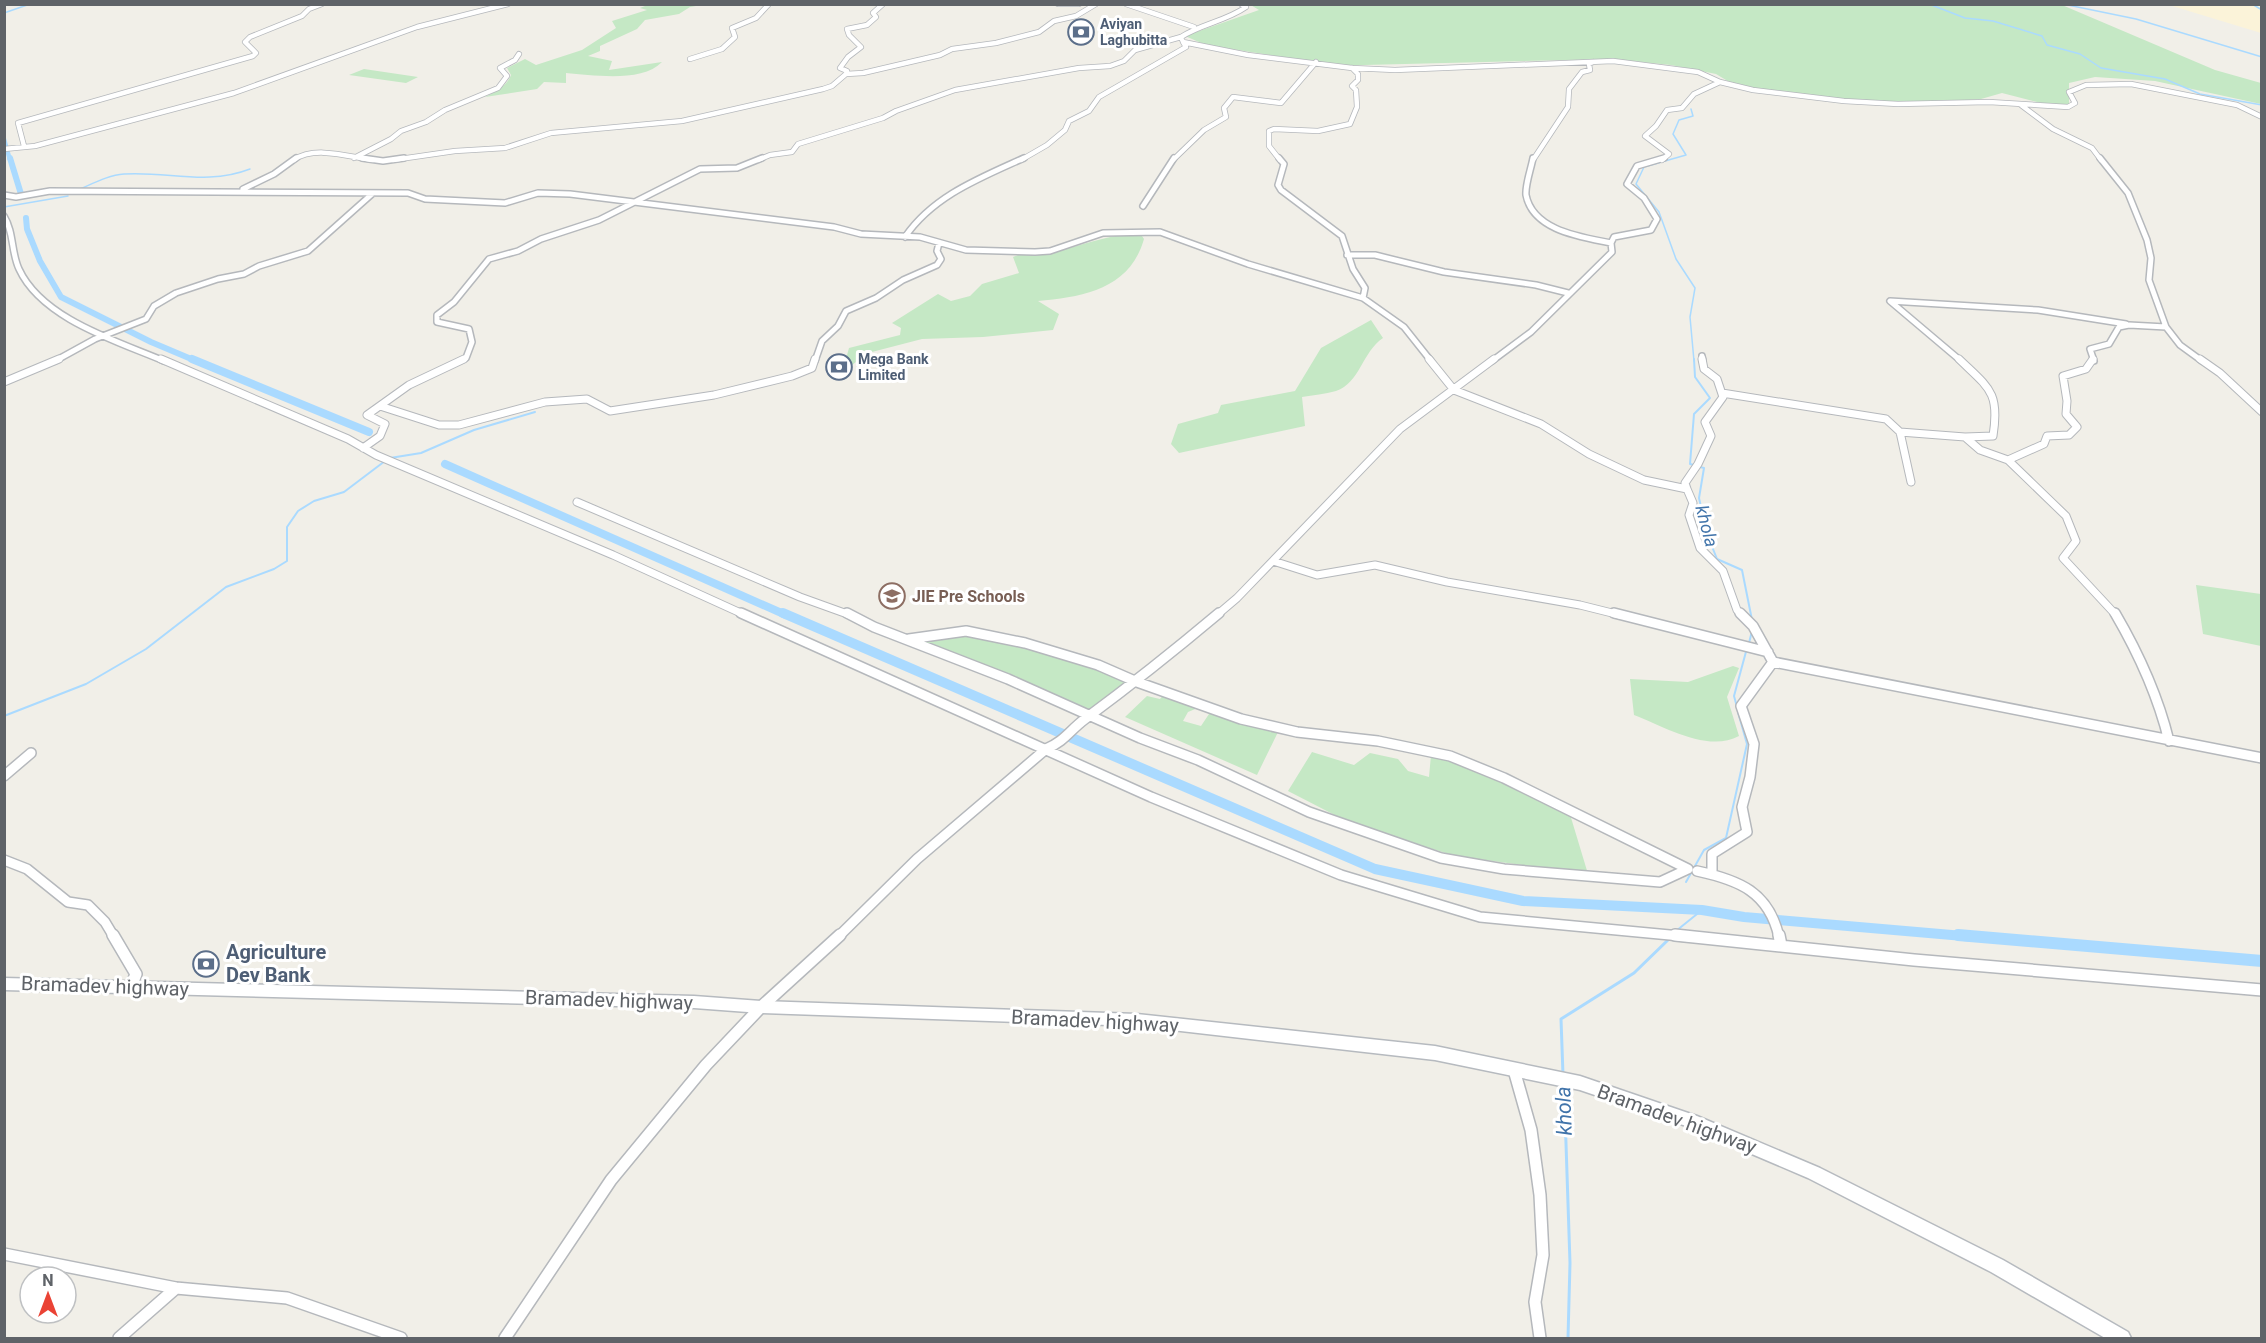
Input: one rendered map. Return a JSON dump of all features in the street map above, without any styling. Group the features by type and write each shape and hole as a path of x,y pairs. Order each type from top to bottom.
{"street":[{"path":"24,146 18,123 253,56 256,53 245,42 250,36 302,16 309,9 322,4"},
{"path":"4,149 35,146 234,93 417,27 508,4"},
{"path":"690,58 722,49 735,37 732,28 752,20 759,15 763,7 769,4"},
{"path":"846,74 847,71 840,68 848,57 861,47 849,35 848,29 867,25 876,17 873,13 884,4"},
{"path":"1058,4 1079,4"},
{"path":"235,192 256,184 299,156 324,153 383,161 420,158 455,151 504,148 551,133 682,121 822,89 832,86 846,74 863,73 940,55 952,49 1039,32 1054,21 1076,16 1096,4"},
{"path":"1126,4 1194,27"},
{"path":"1182,39 1194,27 1239,12 1246,7 1241,4"},
{"path":"905,237 912,224 957,189 1029,157 1065,130 1069,122 1089,111 1099,97 1186,47 1182,39"},
{"path":"363,448 380,436 385,424 367,415 409,386 466,358 472,342 469,328 437,322 437,315 454,302 489,259 518,251 541,239 599,220 700,170 737,168 770,155 792,152 798,144 883,118 896,111 956,90 1079,68 1110,66 1124,61 1135,50 1182,39 1248,55 1352,68 1395,70 1596,61 1658,65 1698,72 1719,82 1753,90 1844,101 1898,104 1989,102 2068,106 2075,102 2068,92 2086,85 2132,84 2237,105 2262,117"},
{"path":"354,158 391,139 401,131 426,122 444,110 498,88 507,76 500,68 515,60 519,54"},
{"path":"1596,61 1589,64 1590,70 1582,72 1569,89 1568,107 1533,158 1526,194 1533,210 1550,226 1580,237 1611,243"},
{"path":"1143,206 1177,156 1204,130 1226,117 1224,108 1233,98 1244,97 1281,103 1316,62"},
{"path":"1352,68 1358,74 1358,80 1352,86 1356,90 1357,107 1350,124 1329,130 1274,129 1269,131 1267,136 1272,154 1284,164 1278,185 1281,190 1342,236 1347,255 1365,288 1363,298"},
{"path":"504,1338 611,1180 706,1065 761,1007 839,936 917,859 1046,749 1061,743 1086,718 1137,682 1237,598 1400,429 1531,332 1612,252 1611,243 1614,237 1651,230 1658,219 1644,198 1627,184 1637,166 1660,161 1670,154 1645,136 1656,126 1667,110 1682,108 1694,94 1719,82"},
{"path":"2020,104 2053,129 2092,148 2128,193 2147,240 2151,258 2149,280 2166,327 2180,345 2220,373 2262,412"},
{"path":"4,195 11,198 47,191 81,193 408,193 425,199 505,203 538,193 570,194 834,227 861,234 920,237 966,250 1050,251 1103,233 1160,232 1248,264 1363,298 1404,327 1454,390 1541,424 1589,454 1644,480 1687,489"},
{"path":"4,382 59,359 94,339 146,320 154,306 176,293 218,279 244,274 259,266 308,251 372,194"},
{"path":"4,216 11,226 14,256 25,283 51,307 81,325 338,435 376,455 613,555 904,688 1151,797 1341,875 1480,917 1781,945 1914,960 2262,990"},
{"path":"380,406 439,425 459,425 545,402 587,399 610,411 714,395 792,376 812,368 822,341 837,326 846,311 876,298 903,279 937,265 940,259 937,251 939,243"},
{"path":"1347,255 1375,255 1444,272 1536,285 1568,293"},
{"path":"1900,432 1993,436 1997,410 1988,387 1959,359 1936,342 1928,331 1890,301 1913,300 2033,310 2097,318 2129,325 2166,327"},
{"path":"2008,460 2044,444 2047,436 2069,435 2077,427 2066,414 2067,401 2063,376 2086,369 2094,361 2090,349 2109,344 2120,327 2129,325"},
{"path":"1702,356 1704,369 1717,380 1723,397 1705,422 1711,436 1685,483 1693,503 1689,515 1700,548 1723,571 1737,610 1753,626 1773,662"},
{"path":"1722,393 1886,419 1900,432 1911,482"},
{"path":"1965,436 1980,450 2008,460 2066,516 2076,541 2063,558 2118,619 2132,642 2161,708 2169,741"},
{"path":"577,502 800,597 840,610 909,639 1086,718 1198,760 1309,812 1441,858 1504,869 1660,882 1689,869 1504,778 1450,756 1378,741 1297,732 1241,718 1137,682 1098,664 1025,643 966,630 909,639"},
{"path":"1273,561 1317,575 1375,565 1447,582 1580,605 1768,652"},
{"path":"1773,662 1956,700 2262,758"},
{"path":"1712,874 1712,854 1747,832 1742,807 1750,777 1754,744 1741,706 1773,662"},
{"path":"4,776 31,753"},
{"path":"4,860 27,869 68,902 88,905 105,922 136,974 131,987"},
{"path":"1697,871 1744,886 1770,907 1781,945"},
{"name":"Bramadev highway","path":"4,984 694,1002 761,1007 1137,1020 1435,1053 1580,1083 1691,1121 1814,1173 1996,1266 2122,1338"},
{"path":"1514,1070 1531,1130 1540,1195 1543,1255 1535,1302 1540,1338"},
{"path":"4,1254 176,1288 287,1298 401,1338"},
{"path":"119,1338 176,1288"}],"green space":[{"path":"650,4 702,5 690,7 679,14 645,20 637,29 600,46 600,51 588,56 612,61 609,70 662,62 653,69 642,73 617,76 566,73 566,83 544,82 537,89 485,97 497,91 507,82 511,75 507,68 525,59 536,65 582,50 616,28 612,21 647,10 640,8"},
{"path":"1249,4 2062,5 2215,70 2261,83 2261,104 2155,81 2095,77 2069,83 2069,104 2053,106 2002,93 1981,99 1907,105 1773,94 1731,83 1716,74 1671,65 1611,59 1324,66 1206,45 1185,36 1259,10"},
{"path":"364,69 418,77 406,83 349,75"},
{"path":"1140,233 1144,239 1137,256 1116,280 1088,293 1038,301 1059,314 1053,330 983,337 922,339 868,353 852,365 844,366 849,348 900,335 901,328 892,323 938,294 951,301 970,296 982,284 1019,273 1013,257 1023,254 1051,253 1106,238"},
{"path":"1371,320 1383,338 1370,351 1351,381 1344,387 1332,392 1302,397 1305,426 1179,453 1171,444 1178,424 1218,413 1221,405 1295,391 1321,348"},
{"path":"2196,585 2261,594 2261,646 2203,634"},
{"path":"966,632 1035,648 1129,680 1092,711 916,639"},
{"path":"1733,666 1739,668 1727,697 1739,736 1714,742 1700,740 1634,715 1630,679 1688,682"},
{"path":"1165,693 1200,707 1188,712 1183,721 1201,726 1211,711 1278,732 1257,775 1125,717 1147,696 1160,699"},
{"path":"1312,752 1354,765 1370,753 1398,759 1408,771 1429,777 1431,755 1479,769 1569,811 1588,874 1456,856 1356,826 1288,791"}],"sand":[{"path":"2169,5 2261,5 2261,33"}],"waterway":[{"path":"4,13 30,4"},
{"path":"1929,4 1965,18 1993,21 2042,36 2047,45 2080,54 2101,68 2165,79 2200,94 2262,105"},
{"path":"2063,4 2136,19 2262,57"},
{"path":"2252,4 2262,10"},
{"name":"khola","path":"1691,109 1693,116 1679,120 1673,134 1686,155 1644,167 1636,184 1659,212 1676,259 1695,288 1690,317 1694,361"},
{"path":"4,139 10,160"},
{"path":"10,158 21,194"},
{"path":"80,189 124,174 218,177 250,169"},
{"path":"4,207 68,196"},
{"path":"26,218 27,229 40,261 61,297 151,342 196,361"},
{"path":"192,359 369,432"},
{"name":"khola","path":"1694,359 1695,377 1710,398 1694,414 1690,464 1694,465"},
{"path":"390,458 421,453 474,430 535,412"},
{"path":"4,716 86,684 146,649 226,587 274,569 287,561 287,527 298,511 314,501 344,492 385,461"},
{"path":"445,464 786,615"},
{"name":"khola","path":"1700,467 1704,468 1699,498 1707,534 1717,559 1742,570 1752,620"},
{"path":"783,613 1375,869 1523,901 1702,910 1744,917 1975,937"},
{"name":"khola","path":"1749,643 1752,631"},
{"name":"khola","path":"1737,707 1734,696 1747,648"},
{"name":"khola","path":"1686,882 1704,850 1726,838 1747,744 1738,712"},
{"name":"khola","path":"1676,931 1702,910"},
{"path":"1958,935 2262,961"},
{"name":"khola","path":"1563,1075 1561,1019 1634,973 1669,939"},
{"name":"khola","path":"1564,1084 1570,1263 1568,1338"}],"place":[{"name":"Aviyan Laghubitta","path":"1081,32"},
{"name":"Mega Bank Limited","path":"839,367"},
{"name":"JIE Pre Schools","path":"892,596"},
{"name":"Agriculture Dev Bank","path":"206,964"}]}
